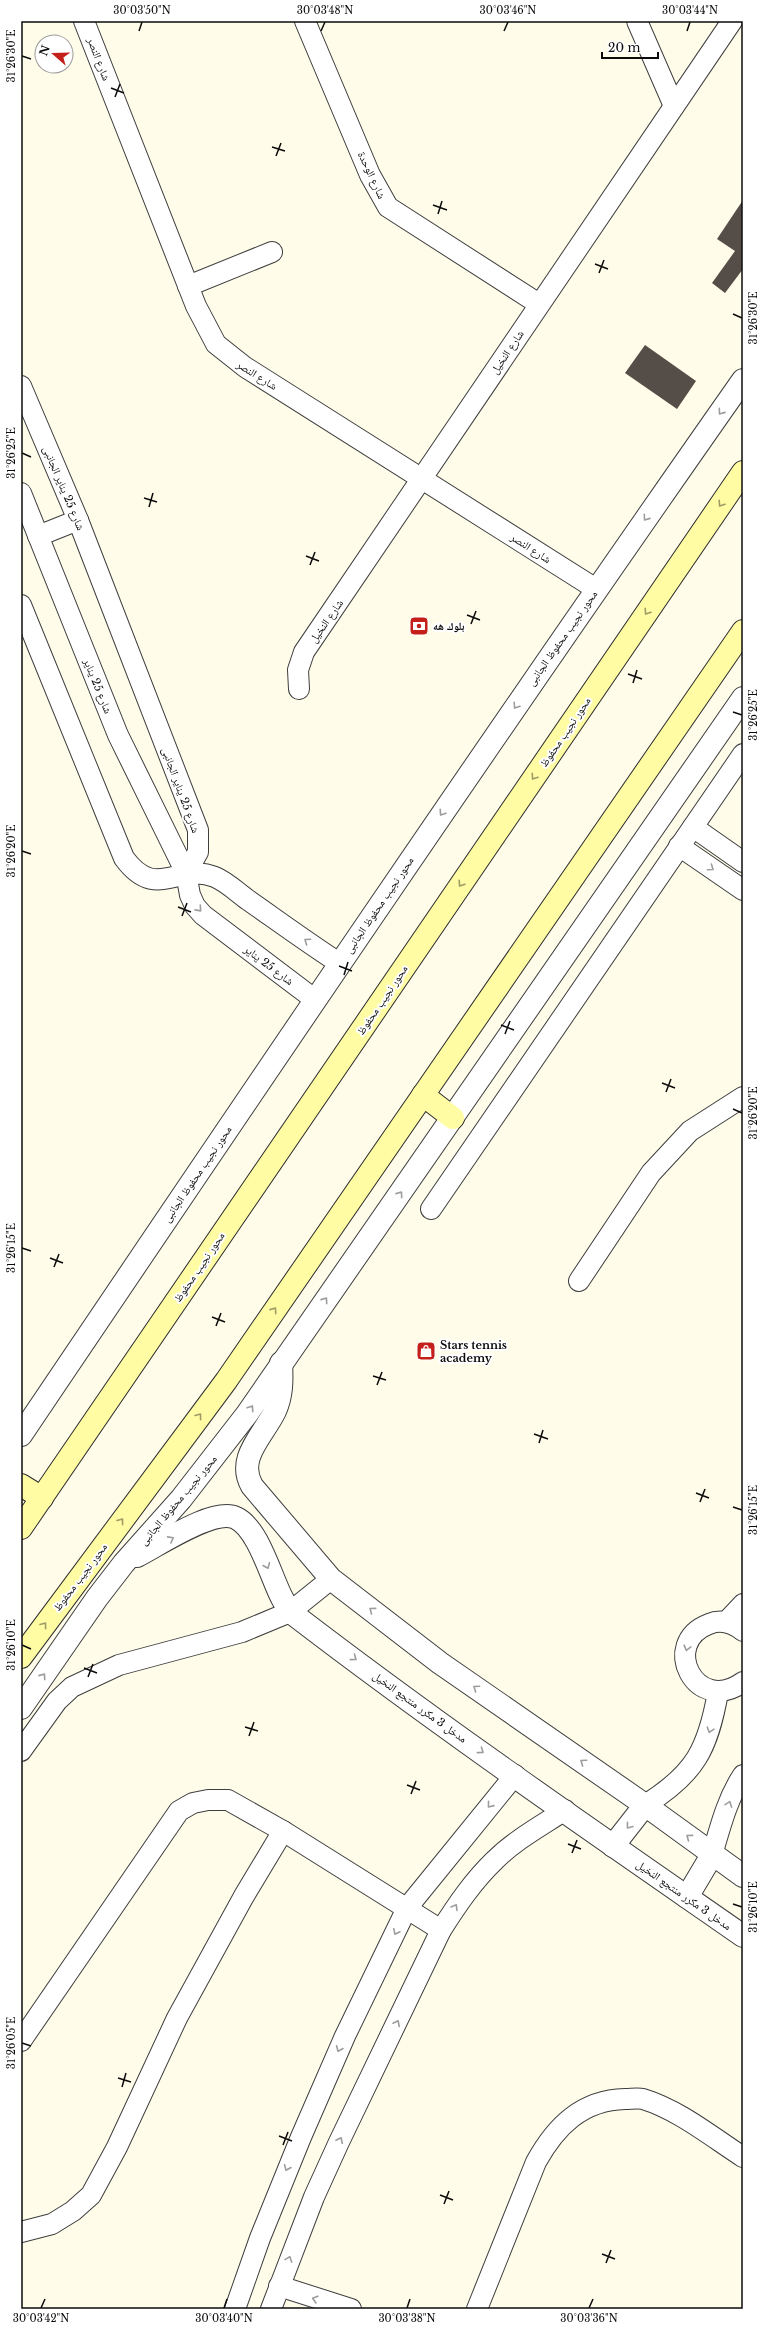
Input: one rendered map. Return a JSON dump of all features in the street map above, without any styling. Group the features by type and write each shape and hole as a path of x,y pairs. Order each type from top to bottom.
{"main road":[{"name":"محور نجيب محفوظ","path":"21,1528 743,472"},
{"name":"محور نجيب محفوظ","path":"21,1657 226,1380 743,631"},
{"path":"422,1095 453,1118"},
{"path":"21,1485 42,1498"}],"street":[{"name":"شارع النصر","path":"84,21 188,286 216,344 229,356 596,590"},
{"name":"شارع الوحدة","path":"305,21 370,175 388,207 539,304"},
{"path":"637,21 674,106"},
{"name":"شارع النخيل","path":"299,689 298,670 304,652 732,21"},
{"path":"188,286 272,252"},
{"name":"محور نجيب محفوظ الجانبى","path":"21,1436 314,999 743,380"},
{"name":"شارع 25 يناير الجانبى","path":"21,388 78,520 198,830 198,852 186,873"},
{"name":"شارع 25 يناير","path":"21,493 118,735 186,873 190,895 195,906 203,915 314,999"},
{"path":"38,536 78,520"},
{"path":"21,605 124,858 134,870 150,880 160,882 186,873 215,877 339,963"},
{"name":"محور نجيب محفوظ الجانبى","path":"21,1708 97,1598 124,1563 181,1499 215,1457 453,1118 743,698"},
{"path":"431,1209 743,754"},
{"path":"693,827 743,862"},
{"path":"679,846 743,890"},
{"path":"579,1281 651,1173 690,1131 743,1097"},
{"path":"281,1363 282,1377 278,1402 247,1459 246,1472 252,1486 332,1580 440,1663 645,1805 743,1876"},
{"name":"مدخل 3 مكرر منتجع النخيل","path":"124,1563 204,1521 230,1515 239,1519 249,1529 290,1612 613,1846 743,1936"},
{"path":"21,1751 57,1701 72,1687 119,1665 242,1632 290,1612 332,1580"},
{"path":"743,1604 735,1627 713,1622 702,1627 692,1635 686,1646 685,1659 688,1671 700,1685 718,1692 727,1691 743,1682"},
{"path":"613,1846 645,1805 662,1794 699,1757 713,1719 718,1692"},
{"path":"235,2309 260,2238 298,2144 345,2036 408,1908 514,1775"},
{"path":"687,1897 712,1855 728,1806 736,1786 743,1775"},
{"path":"21,2041 180,1811 192,1803 200,1801 228,1800 283,1831 441,1930"},
{"path":"271,2309 279,2286 339,2142 441,1930 459,1901 496,1859 515,1843 565,1810"},
{"path":"21,2232 52,2224 73,2211 92,2196 184,2005 240,1903 283,1831"},
{"path":"477,2309 536,2162 546,2145 582,2108 615,2099 642,2099 677,2114 743,2157"},
{"path":"279,2286 351,2309"}],"building":[{"path":"743,200 743,269 725,293 712,283 735,251 717,239"},
{"path":"645,345 696,381 677,409 625,373"}],"place":[{"name":"بلوك هه","path":"419,626"},
{"name":"Stars tennis academy","path":"426,1351"}]}
